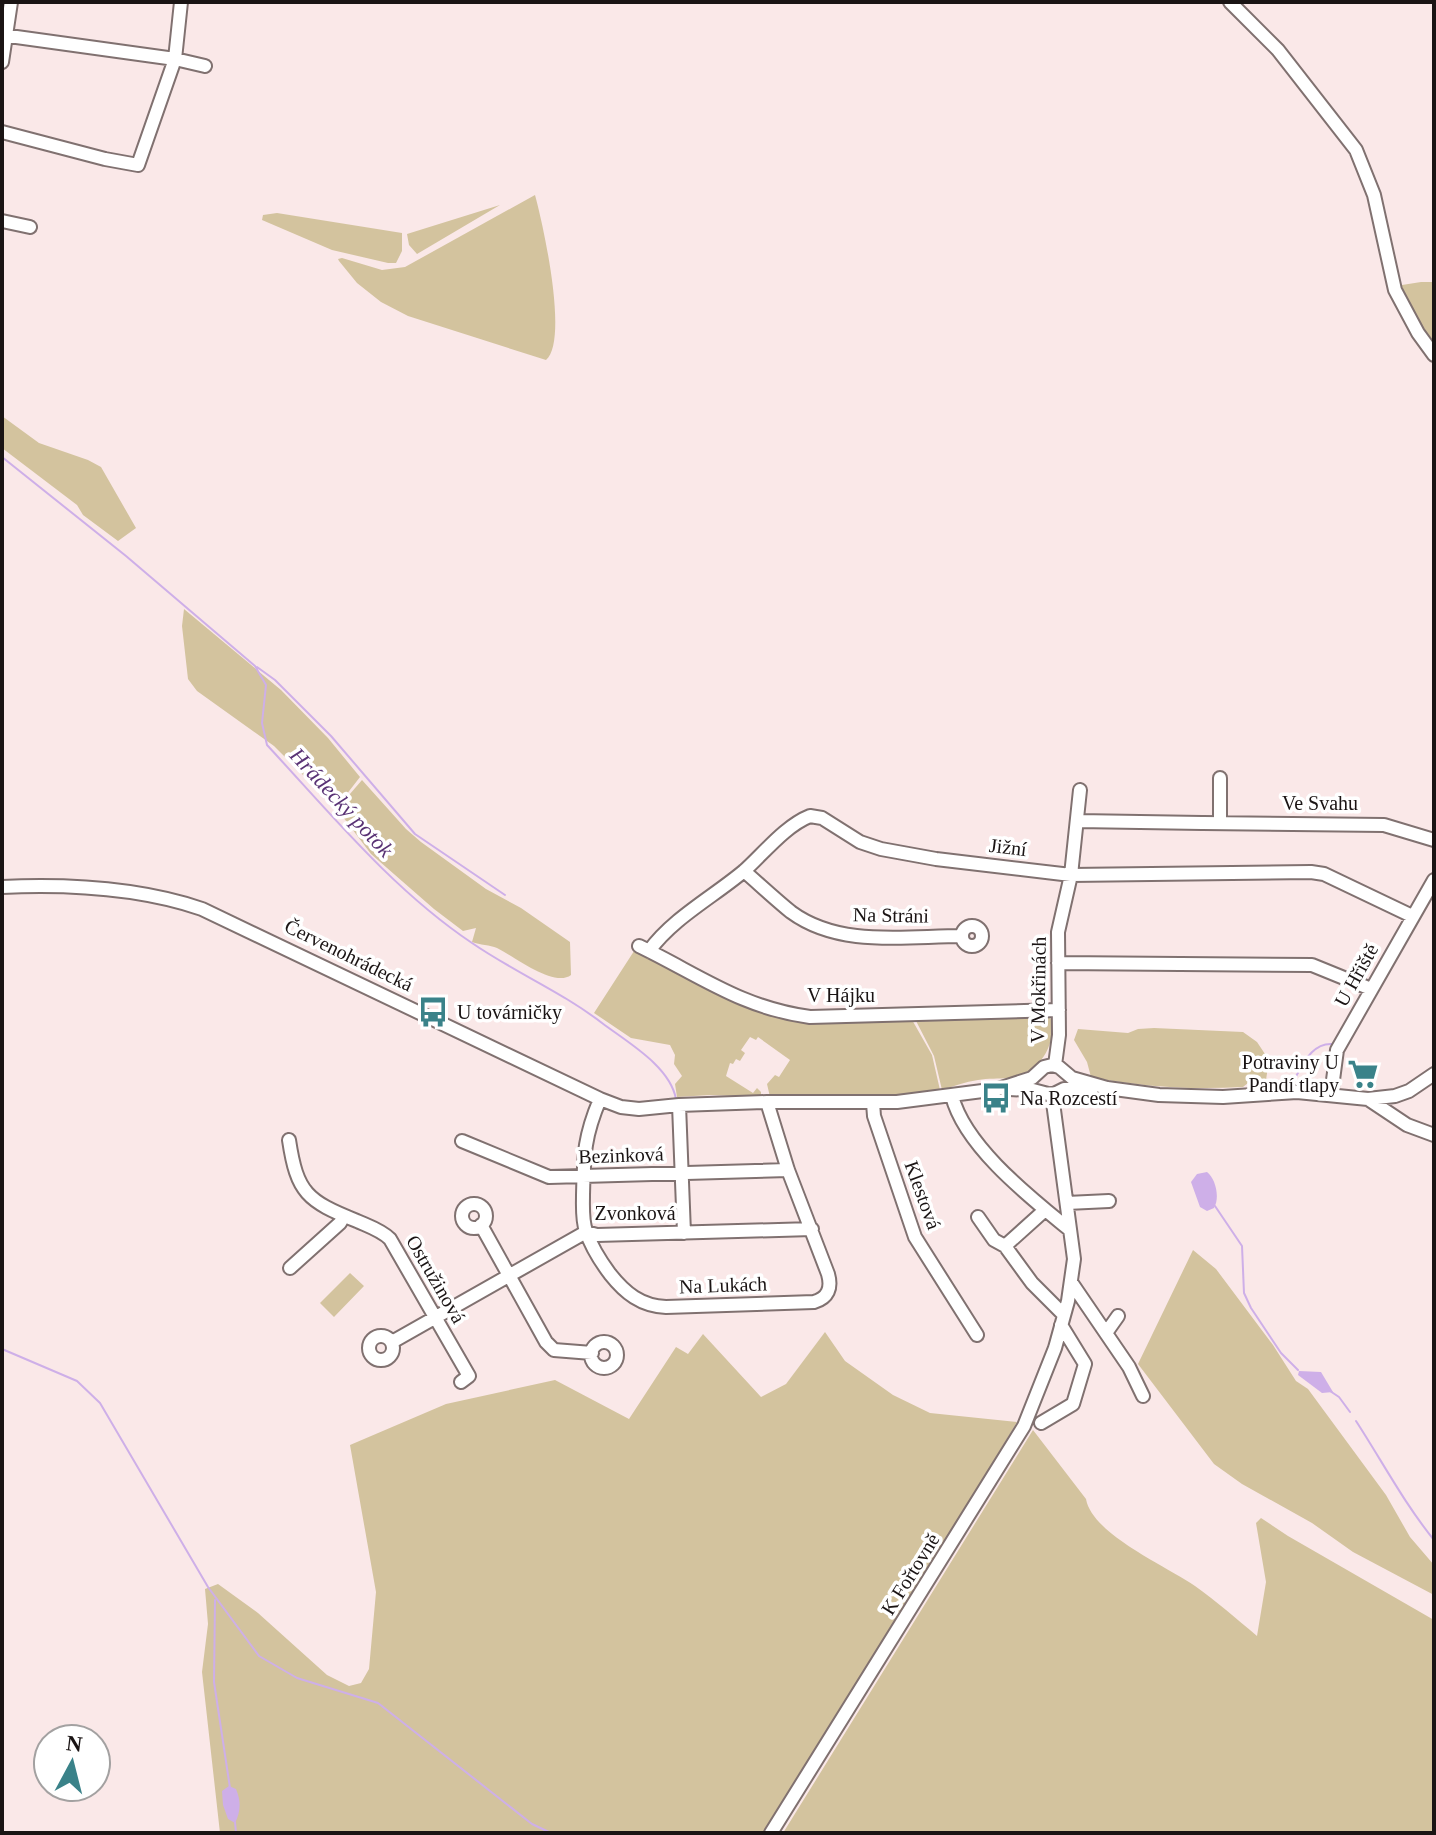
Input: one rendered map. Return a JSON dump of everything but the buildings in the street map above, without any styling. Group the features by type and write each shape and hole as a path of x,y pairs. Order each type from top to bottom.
{"street":[{"path":"2,62 11,2"},
{"path":"2,132 138,165 175,59 181,2"},
{"path":"1230,2 1278,50 1356,150 1374,195 1395,290 1418,333 1434,355"},
{"path":"4,35 205,66"},
{"path":"2,221 30,227"},
{"path":"1220,778 1220,823"},
{"name":"V Mokřinách","path":"1055,1065 1059,1043 1058,932 1071,875 1080,790"},
{"name":"Jižní","path":"644,948 744,871 791,827 806,817 815,816 860,842 881,849 1071,875 1324,874 1412,916"},
{"name":"Ve Svahu","path":"1078,821 1384,825 1434,840"},
{"name":"Na Stráni","path":"744,871 792,912 837,933 878,937 962,936"},
{"name":"U Hřiště","path":"1331,1095 1337,1050 1434,880"},
{"name":"Červenohrádecká","path":"2,887 107,891 159,897 202,909 600,1099 630,1108 767,1102 873,1103 998,1089 1052,1092 1107,1088 1180,1096 1297,1092 1368,1099 1409,1091 1434,1074"},
{"name":"V Hájku","path":"644,948 700,980 758,1007 782,1013 810,1017 1059,1010"},
{"path":"1058,963 1312,965 1371,989"},
{"path":"1055,1065 1066,1074 1067,1081 1052,1092 1037,1083 1038,1074 1046,1066 1055,1065"},
{"name":"Červenohrádecká","path":"998,1089 1038,1074"},
{"name":"Červenohrádecká","path":"1066,1074 1107,1088"},
{"name":"K Fořtovně","path":"771,1833 1024,1426 1063,1320 1074,1259 1052,1092"},
{"path":"952,1096 956,1112 1009,1180 1070,1230"},
{"name":"Na Lukách","path":"600,1099 586,1136 583,1217 586,1232 601,1260 625,1290 642,1303 666,1307 820,1300 829,1290 831,1282 788,1170 767,1102"},
{"path":"1368,1099 1407,1125 1434,1135"},
{"name":"Klestová","path":"873,1103 874,1116 915,1237 977,1335"},
{"path":"679,1105 684,1233"},
{"name":"Ostružinová","path":"289,1140 293,1167 302,1189 312,1199 387,1236 469,1376 461,1382"},
{"name":"Bezinková","path":"462,1141 543,1176 788,1170"},
{"path":"1067,1203 1109,1201"},
{"path":"1005,1246 1045,1210"},
{"path":"290,1268 344,1216"},
{"path":"978,1217 1063,1320 1085,1364 1073,1404 1041,1423"},
{"path":"481,1225 508,1276 554,1350 592,1353"},
{"name":"Zvonková","path":"392,1342 586,1232 597,1235 812,1229"},
{"path":"1071,1282 1129,1367 1143,1396"},
{"path":"1106,1333 1118,1316"}],"shaded area":[{"path":"535,195 555,307 552,348 546,360 408,316 381,302 357,283 338,259 382,270 405,267"},
{"path":"500,205 417,254 409,245 407,234"},
{"path":"277,213 402,233 402,251 396,263 388,263 332,250 262,220 263,215"},
{"path":"1434,282 1434,349 1401,292 1402,285"},
{"path":"2,416 39,443 101,467 136,528 118,541 83,515 77,505 2,448"},
{"path":"184,609 281,690 328,738 360,777 336,808 274,746 197,691 188,679 182,626"},
{"path":"362,780 421,842 486,889 521,908 570,942 571,975 564,978 545,974 497,948 472,942 476,928 463,931 371,854 337,809"},
{"path":"636,948 762,1011 911,1018 932,1055 940,1090 933,1091 933,1095 877,1099 770,1097 767,1084 775,1075 779,1077 790,1060 758,1037 756,1040 750,1037 741,1050 745,1053 740,1061 736,1059 733,1064 730,1063 726,1076 753,1093 757,1088 761,1097 677,1097 675,1084 682,1076 674,1064 675,1055 670,1045 631,1038 594,1013"},
{"path":"1046,1016 1053,1020 1051,1041 1043,1058 1029,1071 1009,1078 973,1081 942,1090 934,1056 914,1017"},
{"path":"1154,1028 1243,1032 1257,1042 1269,1060 1266,1080 1243,1087 1186,1088 1091,1077 1087,1062 1074,1040 1078,1029 1128,1033"},
{"path":"1207,1172 1213,1179 1217,1194 1214,1208 1207,1211 1200,1207 1191,1182 1197,1174"},
{"path":"1193,1250 1216,1269 1296,1381 1308,1389 1386,1495 1410,1537 1434,1565 1434,1595 1353,1552 1312,1523 1242,1484 1214,1464 1138,1364"},
{"path":"350,1273 364,1286 334,1317 320,1303"},
{"path":"825,1332 845,1361 893,1395 930,1413 1017,1422 764,1833 220,1833 202,1672 208,1624 205,1589 218,1584 258,1613 327,1675 349,1686 361,1683 369,1669 376,1592 350,1445 446,1404 555,1380 629,1419 676,1347 688,1354 703,1334 761,1397 786,1384"},
{"path":"1299,1371 1321,1372 1333,1392 1322,1393 1298,1375"},
{"path":"1033,1430 1086,1499 1101,1525 1115,1537 1195,1586 1257,1636 1266,1582 1256,1523 1261,1518 1434,1620 1434,1833 783,1833"},
{"path":"229,1786 236,1789 239,1798 235,1823 228,1819 223,1805 222,1791"}],"waterway":[{"name":"Hrádecký potok","path":"2,457 126,556 255,666 266,685 262,723 267,745 389,875 472,943 587,1012 635,1047 657,1065 676,1099 679,1099"},
{"path":"257,667 275,680 331,736 415,834 505,895"},
{"path":"1291,1085 1318,1047 1333,1044"},
{"path":"1215,1206 1242,1246 1244,1293 1251,1308 1281,1353 1298,1370"},
{"path":"2,1349 77,1381 100,1403 208,1587 259,1656 297,1678 378,1703 532,1824 551,1833"},
{"path":"1330,1391 1350,1412"},
{"path":"1356,1421 1434,1540"},
{"path":"215,1600 214,1682 230,1788"},
{"path":"235,1822 236,1833"}],"place":[{"name":"U továrničky","path":"433,1012"},
{"name":"Potraviny U Pandí tlapy","path":"1363,1074"},
{"name":"Na Rozcestí","path":"996,1098"}]}
